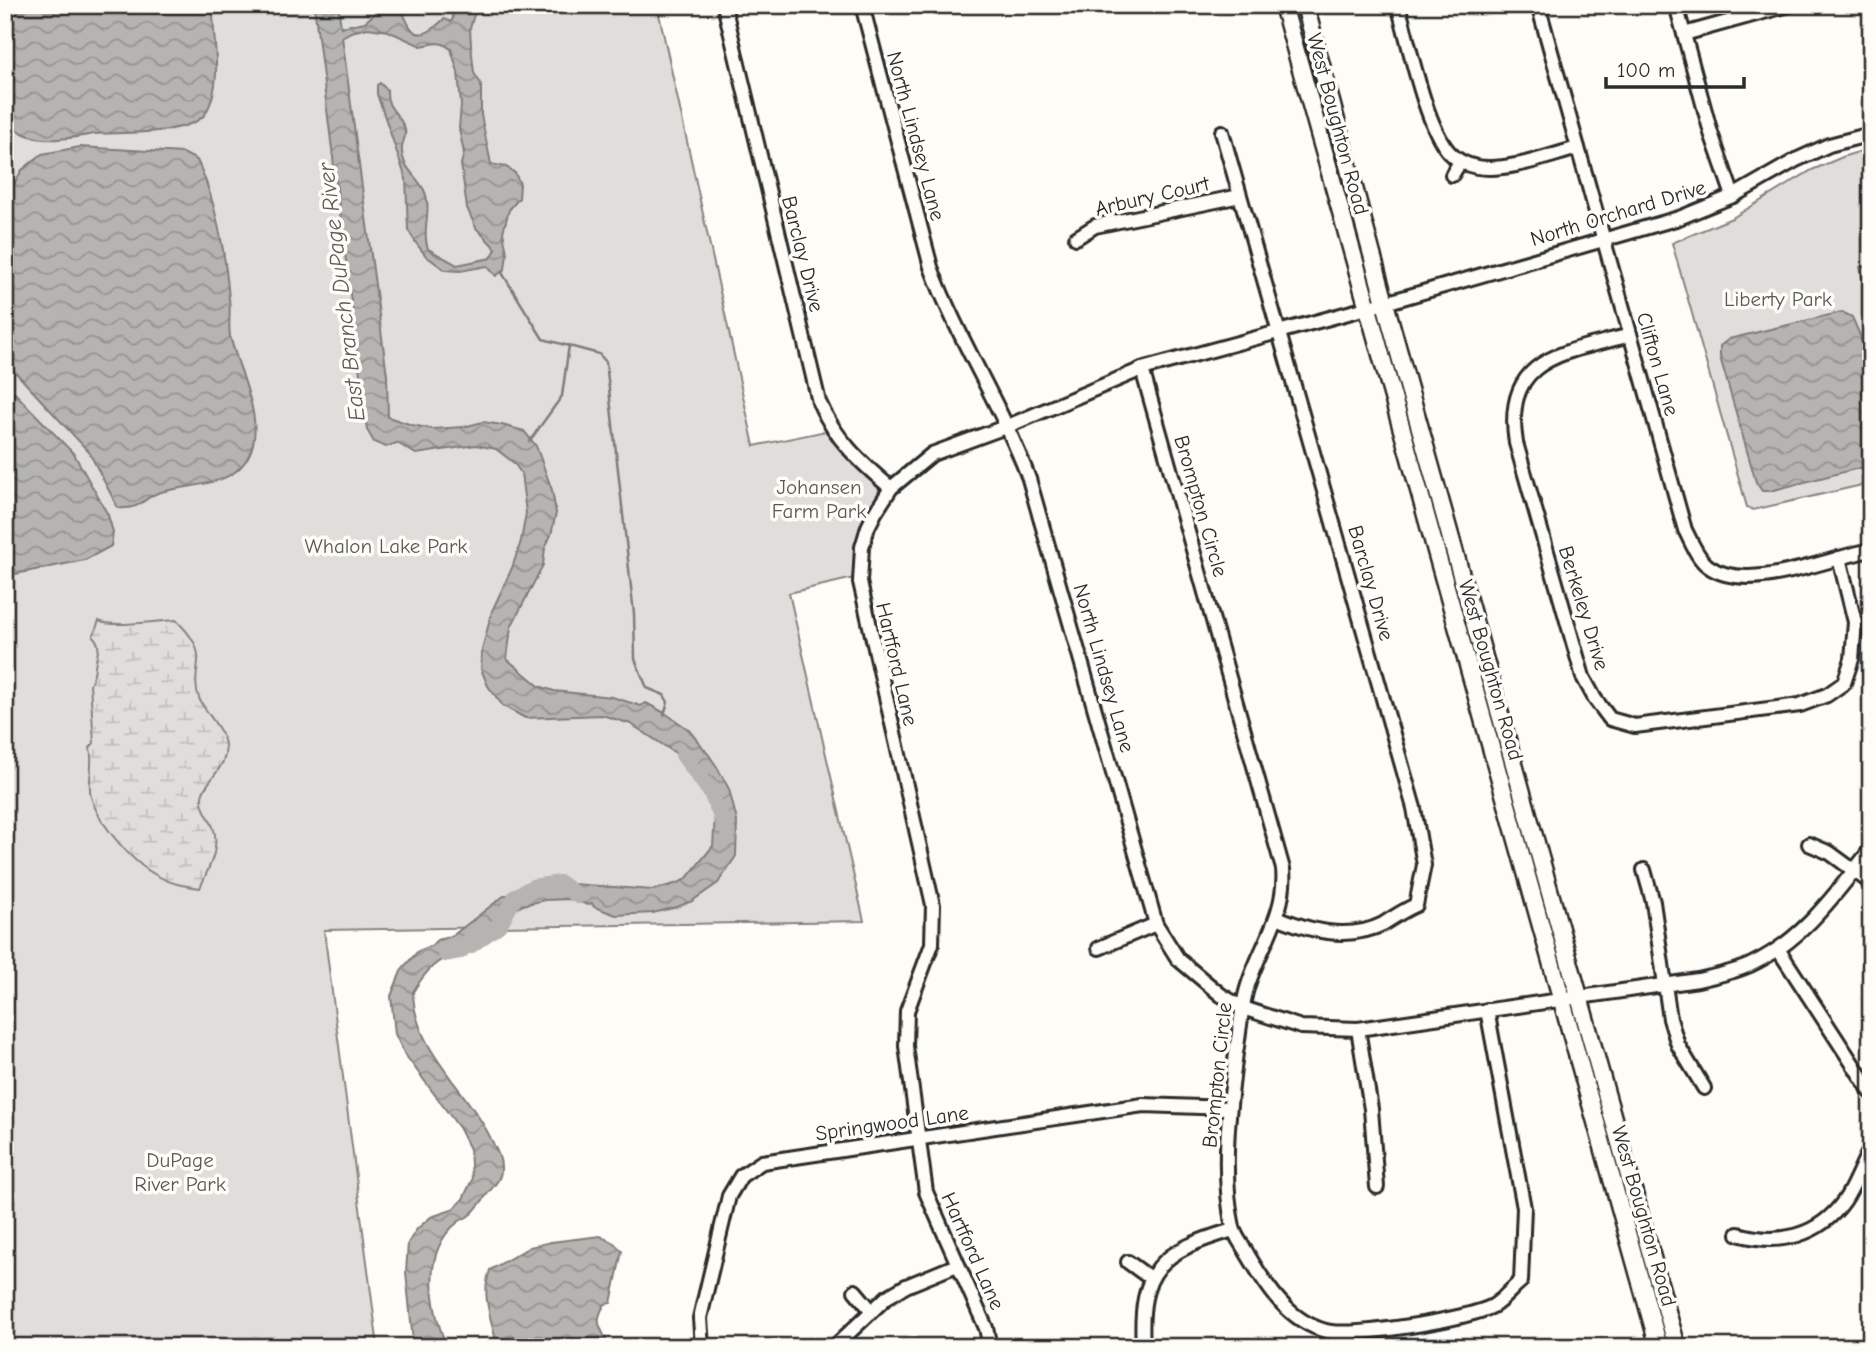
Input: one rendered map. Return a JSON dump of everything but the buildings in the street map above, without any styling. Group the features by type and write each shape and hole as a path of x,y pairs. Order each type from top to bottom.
{"main road":[{"name":"West Boughton Road","path":"1283,5 1659,1347"},
{"name":"West Boughton Road","path":"1305,5 1385,303 1677,1347"}],"street":[{"name":"Barclay Drive","path":"724,5 819,402 834,431 848,450 891,488"},
{"name":"North Lindsey Lane","path":"862,5 931,267 945,304 1008,426 1035,497 1156,924 1178,958 1203,982 1243,1007 1301,1027 1358,1029 1579,997"},
{"path":"1398,5 1431,121 1447,150 1460,162 1479,167 1518,164 1578,148"},
{"name":"Clifton Lane","path":"1538,5 1685,530 1699,556 1709,567 1735,576 1765,577 1871,550"},
{"path":"1676,5 1711,133 1733,195"},
{"path":"1684,34 1789,5"},
{"name":"Barclay Drive","path":"1222,132 1414,808 1424,865 1416,905 1371,928 1342,932 1316,931 1277,917"},
{"name":"North Orchard Drive","path":"1368,307 1688,215 1829,145 1871,134"},
{"path":"1452,175 1460,162"},
{"name":"Arbury Court","path":"1076,238 1095,226 1240,196"},
{"name":"Hartford Lane","path":"990,1347 986,1328 926,1192 905,1027 913,991 932,944 933,905 860,582 862,547 868,527 891,488 932,454 1008,426 1142,369 1368,307"},
{"name":"Berkeley Drive","path":"1630,335 1552,358 1536,368 1521,384 1514,417 1516,443 1583,677 1610,719 1635,726 1800,705 1827,695 1844,683 1852,659 1855,622 1839,558"},
{"name":"Brompton Circle","path":"1142,369 1279,851 1284,887 1277,917 1254,968 1243,1007 1229,1108 1227,1170 1234,1230 1264,1281 1285,1307 1306,1323 1328,1331 1347,1333 1461,1318 1495,1305 1521,1281 1524,1208 1487,1010"},
{"path":"1809,844 1830,853 1871,883"},
{"path":"1579,997 1724,974 1750,965 1803,930 1824,909 1871,849"},
{"path":"1644,870 1653,902 1664,985 1678,1045 1704,1088"},
{"path":"1099,948 1156,924"},
{"path":"1778,949 1871,1092"},
{"path":"1358,1029 1371,1109 1377,1187"},
{"name":"Springwood Lane","path":"702,1347 700,1318 729,1196 741,1176 762,1162 774,1158 1143,1105 1229,1108"},
{"path":"1738,1234 1768,1240 1788,1238 1821,1225 1845,1199 1871,1148"},
{"path":"1143,1347 1142,1306 1150,1278 1173,1254 1185,1246 1234,1230"},
{"path":"1128,1262 1150,1278"},
{"path":"834,1347 871,1310 906,1286 957,1265"},
{"path":"855,1291 871,1310"}],"green space":[{"name":"Whalon Lake Park","path":"5,5 657,5 754,446 826,431 879,488 858,539 854,578 789,593 864,921 324,930 378,1347 5,1347"},
{"name":"Liberty Park","path":"1871,148 1871,265 1860,267 1871,315 1871,483 1753,510 1747,507 1672,243 1732,218 1812,170"},
{"path":"176,620 197,649 197,693 221,732 225,747 223,761 202,797 213,827 215,843 200,888 168,881 138,862 109,831 95,808 90,791 90,748 94,743 90,684 94,677 98,651 98,644 93,636 99,621 125,624"}],"water":[{"path":"5,5 213,5 216,72 207,111 200,119 173,129 63,139 37,138 22,133 5,121"},
{"path":"314,5 338,5 341,27 365,22 384,5 400,5 410,27 414,31 424,33 445,19 451,22 451,5 477,5 470,28 471,45 474,73 481,84 481,115 491,164 506,167 515,173 520,184 519,198 509,210 503,232 507,253 505,269 496,276 487,266 460,271 445,270 426,256 416,243 408,230 406,179 377,94 377,85 380,83 387,90 388,102 405,130 402,155 426,197 428,249 457,265 491,258 496,249 476,228 467,208 461,164 464,153 459,129 461,105 458,72 451,49 437,43 421,46 388,31 368,28 342,37 387,375 388,417 433,429 463,427 483,422 524,431 536,446 552,490 556,513 545,548 543,565 511,627 507,659 539,686 554,691 612,697 641,706 646,703 688,729 709,755 729,789 737,821 736,856 718,883 692,901 653,913 616,915 594,907 592,903 588,905 571,899 545,900 523,905 513,910 499,925 470,946 465,943 461,951 433,966 413,992 416,1013 431,1050 479,1117 501,1165 501,1173 495,1185 473,1212 446,1234 438,1249 432,1282 433,1299 447,1347 416,1347 413,1342 406,1272 408,1243 417,1229 431,1217 452,1210 463,1199 472,1180 470,1149 460,1129 404,1053 395,1034 391,996 402,969 418,951 431,946 437,940 452,936 505,895 516,896 533,887 560,883 653,890 678,883 687,878 713,846 715,815 719,809 713,802 711,793 686,760 631,724 602,715 525,718 503,706 488,686 481,669 482,650 492,611 521,541 526,513 521,473 514,463 496,449 476,445 416,454 397,443 386,447 374,442 367,430"},
{"path":"80,147 183,153 197,160 210,193 219,228 230,304 230,336 248,390 254,419 253,444 239,469 216,481 161,492 138,505 126,508 118,508 89,452 5,361 5,200 22,170 42,154"},
{"path":"1842,312 1852,317 1871,361 1871,465 1762,491 1756,482 1720,357 1720,346 1729,339"},
{"path":"5,383 74,454 108,515 113,532 111,546 85,560 5,576"},
{"path":"600,1236 614,1243 622,1251 611,1303 605,1304 599,1317 608,1347 497,1347 486,1290 490,1270 530,1247"}],"waterway":[{"path":"501,271 543,339 599,354 606,362 634,614 635,659 647,688 664,695 668,702 664,715"},
{"path":"529,442 562,396 569,345"},
{"name":"East Branch DuPage River","path":"683,755 711,793 726,829"},
{"name":"East Branch DuPage River","path":"445,954 461,951 465,943 470,946 499,925 516,896 533,887 560,883 578,896"}],"park label":[{"name":"Johansen Farm Park","path":"819,499"},
{"name":"DuPage River Park","path":"180,1172"}]}
